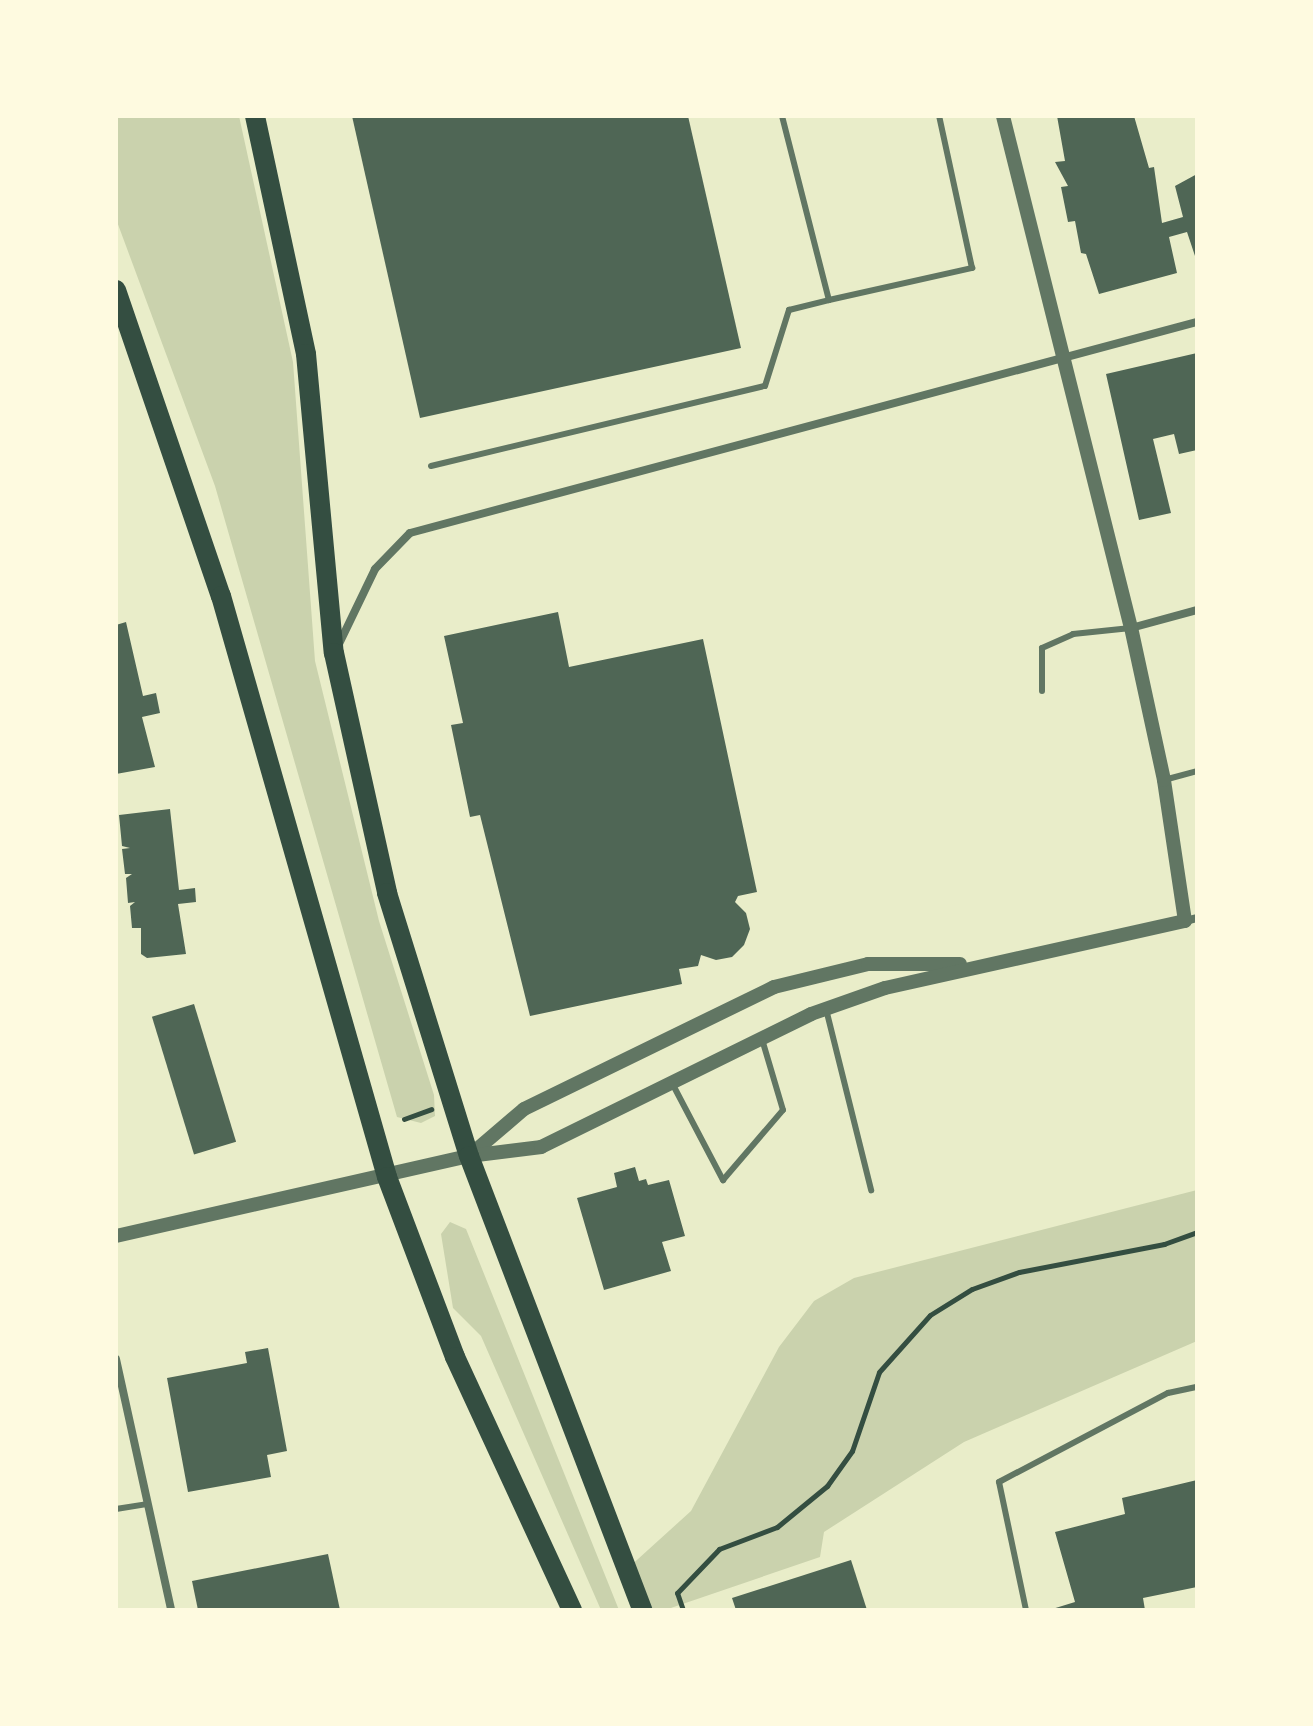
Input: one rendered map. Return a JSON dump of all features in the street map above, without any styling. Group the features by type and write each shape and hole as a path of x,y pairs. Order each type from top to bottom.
{"main road":[{"path":"255,116 306,354 334,653 387,893 469,1156 642,1610"},
{"path":"116,290 221,596 387,1177 455,1357 572,1610"}],"street":[{"path":"116,1236 469,1156 541,1147 826,1009 885,988 1191,920 1131,628 1003,116"},
{"path":"334,653 375,569 410,533 1063,355 1197,322"},
{"path":"1131,628 1197,610"},
{"path":"469,1156 524,1109 774,987 868,964 984,964"},
{"path":"116,1359 171,1610"}],"lane":[{"path":"782,116 829,300"},
{"path":"431,466 765,386 789,310 972,268 939,116"},
{"path":"1042,691 1042,648 1073,634 1131,628"},
{"path":"1164,780 1197,771"},
{"path":"826,1009 871,1190"},
{"path":"672,1083 723,1180 783,1110 762,1039"},
{"path":"1026,1610 999,1482 1168,1393 1197,1387"},
{"path":"116,1509 147,1504"}],"path":[{"path":"404,1119 436,1107"},
{"path":"683,1610 677,1593 719,1549 788,1520 836,1476 852,1451 879,1372 930,1315 972,1289 1019,1272 1164,1244 1197,1232"}],"green space":[{"path":"116,116 239,116 293,362 315,661 379,921 434,1095 435,1116 421,1123 397,1117 215,486 116,219"},
{"path":"1197,1190 1197,1341 964,1442 824,1532 820,1557 665,1610 642,1610 627,1569 691,1511 779,1347 814,1301 854,1278"},
{"path":"450,1222 466,1229 619,1610 601,1610 481,1336 453,1308 441,1234"}],"building":[{"path":"352,116 688,116 741,348 420,418"},
{"path":"1057,116 1134,116 1149,168 1154,167 1162,223 1183,217 1175,186 1197,174 1197,262 1187,232 1169,237 1177,273 1099,294 1086,254 1081,253 1075,221 1068,222 1061,187 1068,186 1055,162 1065,161"},
{"path":"1197,353 1197,450 1179,454 1174,434 1153,439 1171,513 1139,520 1106,374"},
{"path":"558,612 569,667 703,639 757,892 738,896 735,902 746,913 750,929 744,945 732,957 716,960 701,955 698,966 679,969 682,984 530,1016 480,815 470,817 451,725 463,723 444,636"},
{"path":"126,622 143,696 156,693 160,713 142,717 155,767 116,774 116,625"},
{"path":"170,809 179,890 195,888 196,902 178,904 186,954 147,958 141,954 141,928 132,928 130,906 135,902 128,903 126,878 132,874 125,874 122,849 130,848 122,846 119,815"},
{"path":"194,1004 236,1142 194,1155 152,1017"},
{"path":"635,1167 639,1181 646,1179 648,1185 669,1180 685,1236 662,1242 671,1271 604,1290 577,1198 617,1187 614,1173"},
{"path":"268,1348 287,1451 267,1455 271,1477 188,1492 167,1378 247,1363 245,1352"},
{"path":"1197,1480 1197,1587 1143,1598 1145,1610 1049,1610 1075,1602 1055,1532 1125,1514 1122,1498"},
{"path":"328,1554 340,1610 198,1610 192,1581"},
{"path":"851,1560 867,1610 736,1610 732,1598"}]}
